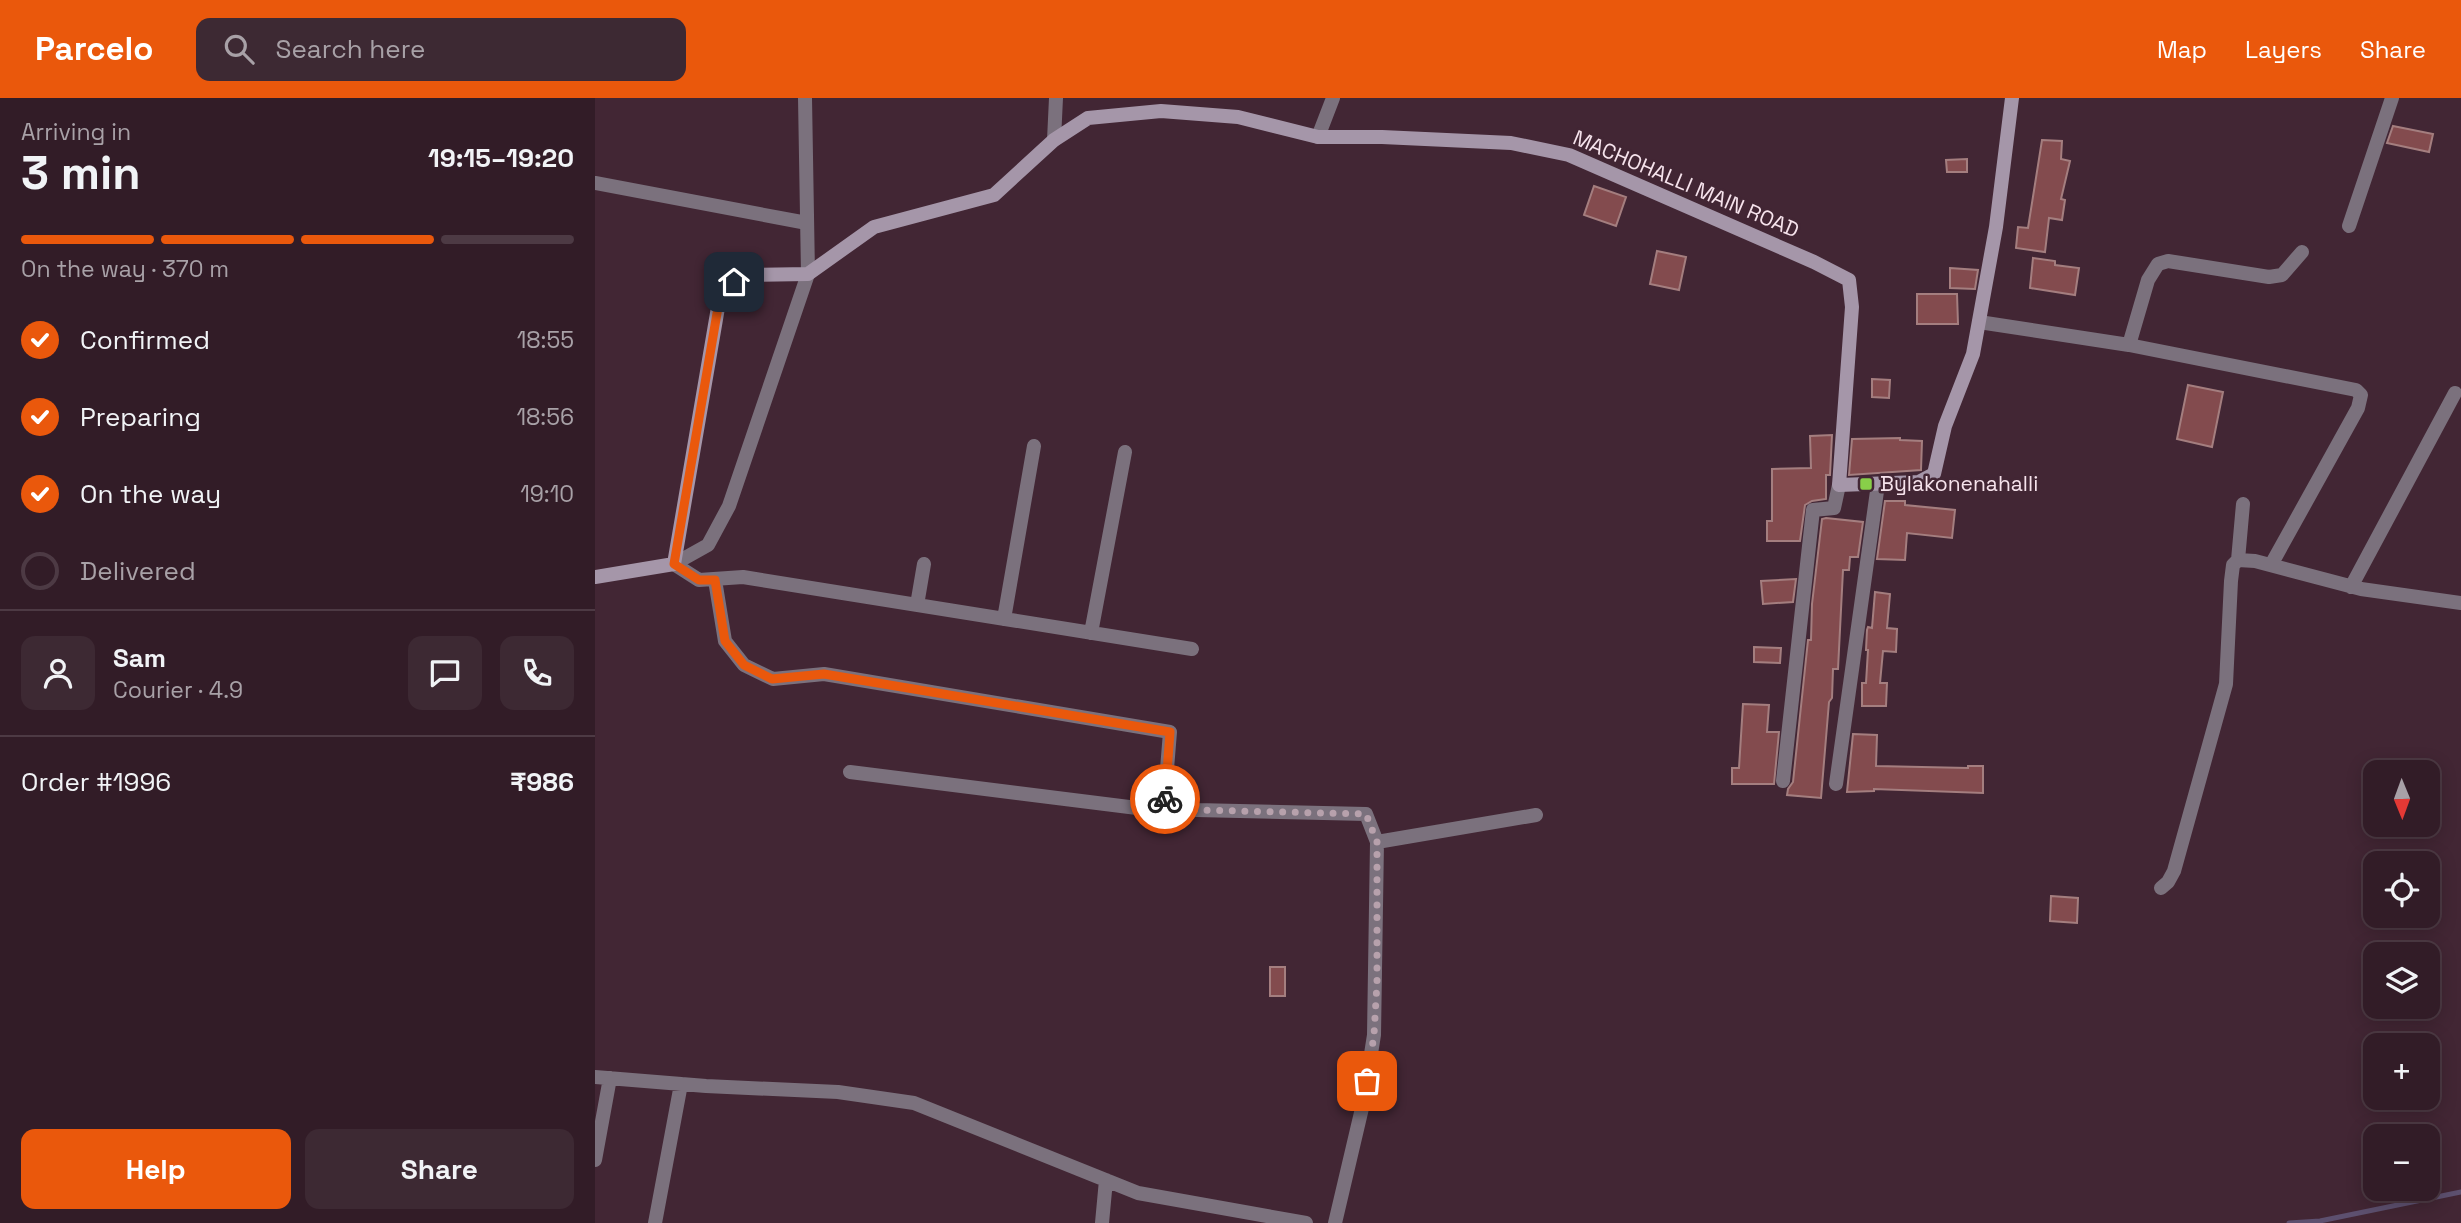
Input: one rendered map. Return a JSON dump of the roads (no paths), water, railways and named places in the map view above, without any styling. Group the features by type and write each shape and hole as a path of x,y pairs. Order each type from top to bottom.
{"street":[{"path":"595,577 674,564 708,545 729,506 808,274 805,98"},
{"path":"1053,140 1056,98"},
{"path":"1318,137 1333,98"},
{"path":"1783,781 1814,510 1834,508 1839,485 1919,482 1934,474 1945,426 1973,354 1996,227 2012,98"},
{"path":"2350,226 2392,98"},
{"name":"MACHOHALLI MAIN ROAD","path":"808,274 874,227 994,195 1053,140 1088,118 1161,111 1238,117 1318,137 1511,143 1569,155 1850,280 1852,307 1839,485"},
{"path":"595,183 807,223"},
{"path":"2129,345 2148,280 2158,264 2168,261 2269,277 2282,275 2302,252"},
{"path":"674,564 721,290 747,275 808,274"},
{"path":"1979,322 2129,345 2356,390 2361,395 2358,408 2271,565"},
{"path":"2351,587 2455,393"},
{"path":"1004,619 1034,446"},
{"path":"1091,633 1125,452"},
{"path":"1836,784 1878,484"},
{"path":"2238,560 2243,504"},
{"path":"2161,888 2174,871 2226,684 2231,581 2233,565 2238,560 2271,565 2351,587 2461,603"},
{"path":"674,564 699,580 743,577 1192,649"},
{"path":"917,605 924,564"},
{"path":"715,580 725,641 744,665 772,679 824,674 1170,732 1164,806"},
{"path":"850,772 1137,808 1164,806 1196,810 1366,814 1377,842 1377,982 1374,1035 1363,1104 1335,1223"},
{"path":"1377,842 1536,815"},
{"path":"595,1160 602,1078 838,1092 914,1103 1138,1193 1260,1219 1306,1223"},
{"path":"655,1223 681,1084"},
{"path":"1102,1223 1105,1180"}],"waterway":[{"path":"2289,1223 2320,1221 2461,1192"}],"place":[{"name":"Bylakonenahalli","path":"1866,484"}]}
